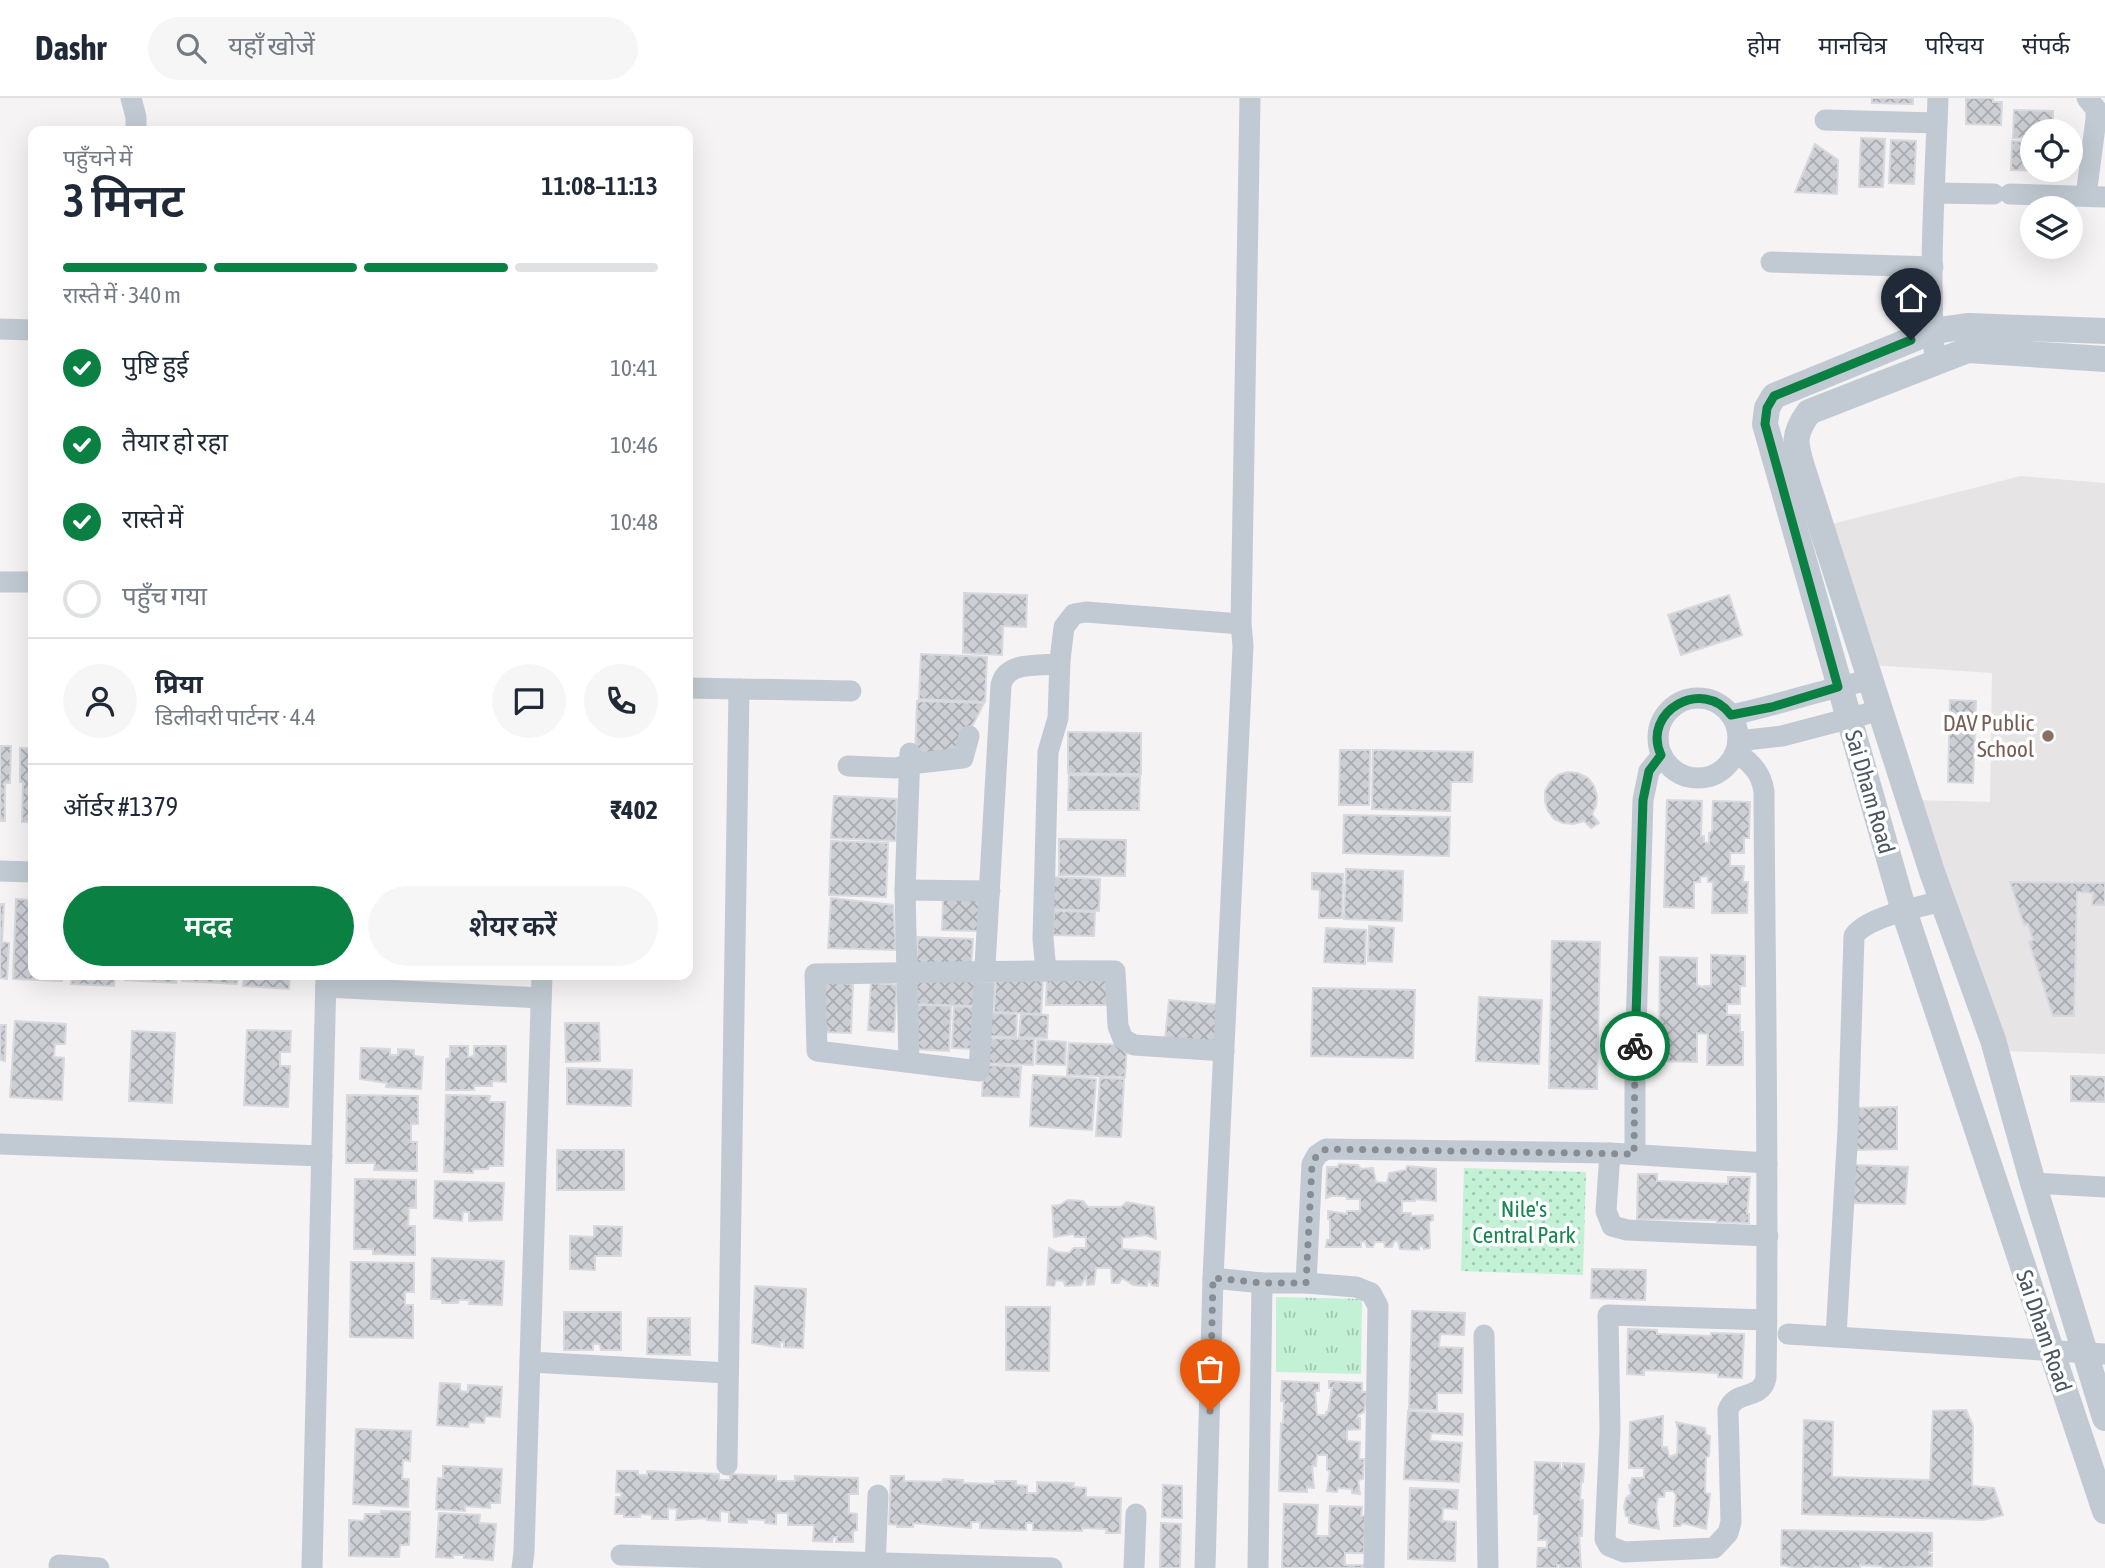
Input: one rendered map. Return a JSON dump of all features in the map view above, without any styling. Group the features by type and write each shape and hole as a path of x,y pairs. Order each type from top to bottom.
{"street":[{"path":"131,98 136,126"},
{"path":"1205,1568 1213,1278 1243,646 1241,624 1250,98"},
{"path":"1935,362 1933,267 1938,98"},
{"path":"1935,193 2096,197 2096,119 2095,109 2087,98"},
{"path":"1825,120 1937,123"},
{"path":"1771,262 1933,267"},
{"path":"2105,331 1969,326 1933,331 1774,396 1797,429 1810,412 1968,350 2105,359"},
{"path":"0,329 28,330"},
{"name":"Sai Dham Road","path":"1774,396 1767,408 1765,424 1904,911 2105,1511"},
{"name":"Sai Dham Road","path":"1797,429 1797,450 1805,476 1942,901 1993,1040 2033,1183 2095,1354 2105,1419"},
{"path":"0,582 28,582"},
{"path":"1046,971 1043,939 1048,752 1058,718 1064,627 1074,614 1086,612 1241,624"},
{"path":"1060,660 1054,664 1011,668 1002,680 986,973 979,1071 817,1051 815,974 986,973 1046,971 1115,971 1118,1026 1123,1039 1134,1045 1224,1051"},
{"path":"1731,715 1772,707 1871,680"},
{"path":"693,688 850,691"},
{"path":"727,1465 740,689"},
{"path":"1702,698 1715,701 1731,715 1738,732 1737,746 1724,768 1713,775 1687,777 1675,771 1661,755 1657,737 1660,724 1666,712 1677,704 1702,698"},
{"path":"1737,746 1881,710"},
{"path":"848,766 896,768 910,758 963,758 968,736"},
{"path":"1737,746 1758,770 1764,791 1768,1236 1767,1320 1764,1387 1757,1393 1737,1397 1728,1409 1731,1522 1721,1543 1714,1548 1624,1552 1609,1546 1605,1538 1610,1430 1608,1315 1767,1320"},
{"path":"1634,1154 1643,800 1649,771 1661,755"},
{"path":"909,1062 905,890 910,758"},
{"path":"0,871 28,872"},
{"path":"905,890 990,891"},
{"path":"1836,1336 1848,1129 1854,936 1864,926 1942,901"},
{"path":"522,1568 542,980"},
{"path":"312,1568 326,981 541,998"},
{"path":"0,1144 322,1156"},
{"path":"1306,1283 1312,1164 1317,1155 1326,1149 1610,1153 1767,1163"},
{"path":"1610,1153 1606,1211 1612,1226 1627,1230 1768,1236"},
{"path":"2033,1183 2105,1187"},
{"path":"1213,1278 1356,1287 1371,1293 1378,1306 1374,1568"},
{"path":"1258,1568 1262,1283"},
{"path":"1788,1334 2095,1354"},
{"path":"1484,1335 1488,1568"},
{"path":"530,1362 728,1373"},
{"path":"875,1565 878,1494"},
{"path":"1134,1568 1136,1514"},
{"path":"621,1555 875,1565 1052,1568"},
{"path":"59,1565 99,1568"}],"shaded area":[{"name":"DAV Public School","path":"2021,476 2105,483 2105,1054 2002,1051 1914,800 1990,802 1992,673 1872,665 1828,525"}],"green space":[{"name":"Nile's Central Park","path":"1464,1168 1586,1172 1583,1275 1461,1271"},
{"path":"1276,1297 1362,1299 1361,1374 1276,1372"}],"building":[{"path":"1872,98 1913,98 1913,104 1872,103"},
{"path":"1966,98 1993,98 1993,102 2002,102 2001,125 1966,124"},
{"path":"2014,110 2053,111 2053,119 2020,119 2020,138 2013,138"},
{"path":"1861,138 1885,139 1883,187 1859,187"},
{"path":"1891,140 1916,141 1914,184 1889,183"},
{"path":"2012,141 2020,141 2020,170 2011,170"},
{"path":"1815,144 1838,160 1837,194 1795,192"},
{"path":"964,593 1027,595 1026,627 1003,626 1002,655 963,653"},
{"path":"1729,595 1742,635 1681,655 1668,615"},
{"path":"921,654 987,657 985,702 919,699"},
{"path":"1950,700 1976,701 1973,783 1948,782"},
{"path":"917,701 984,703 959,752 915,757"},
{"path":"1068,732 1141,733 1141,774 1068,773"},
{"path":"0,746 11,746 10,783 5,783 5,821 0,821"},
{"path":"20,748 28,748 28,822 22,822 23,782 20,782"},
{"path":"1340,750 1370,750 1369,805 1339,805"},
{"path":"1373,750 1473,752 1472,782 1451,782 1450,811 1372,809"},
{"path":"1568,772 1588,778 1594,786 1597,796 1592,814 1599,823 1591,828 1584,821 1563,823 1554,819 1548,811 1545,791 1558,775"},
{"path":"1069,775 1140,776 1139,810 1068,810"},
{"path":"834,796 897,799 896,841 831,838"},
{"path":"1667,800 1702,801 1701,836 1704,836 1704,842 1709,843 1713,801 1750,802 1749,838 1744,838 1744,853 1730,853 1730,866 1744,866 1743,882 1748,882 1747,913 1712,913 1713,882 1708,882 1708,876 1700,877 1700,882 1694,882 1694,908 1664,907"},
{"path":"1344,815 1450,817 1449,856 1343,853"},
{"path":"1059,839 1126,840 1125,876 1059,875"},
{"path":"831,841 888,843 886,897 829,895"},
{"path":"1346,869 1403,871 1402,921 1344,919"},
{"path":"1312,873 1343,874 1342,918 1319,918 1320,890 1312,889"},
{"path":"1049,877 1100,879 1099,911 1048,909"},
{"path":"2010,882 2105,883 2105,905 2092,905 2093,893 2077,892 2074,1016 2053,1016 2029,942 2033,940 2028,924 2024,925"},
{"path":"831,898 893,905 896,950 828,948"},
{"path":"943,898 980,899 978,931 942,930"},
{"path":"16,899 28,900 28,980 13,979"},
{"path":"0,904 4,904 2,942 9,943 7,979 0,978"},
{"path":"1054,911 1095,912 1094,936 1053,935"},
{"path":"1369,926 1394,928 1392,962 1368,961"},
{"path":"1326,928 1366,930 1365,964 1324,962"},
{"path":"918,937 973,939 971,968 916,965"},
{"path":"1552,941 1600,942 1597,1089 1549,1088"},
{"path":"1711,955 1745,956 1745,986 1740,986 1740,1004 1727,1004 1727,1015 1740,1015 1743,1065 1707,1065 1708,1034 1697,1033 1697,1062 1659,1061 1660,957 1697,958 1697,985 1704,988 1711,986"},
{"path":"996,974 1043,977 1041,1014 994,1012"},
{"path":"1047,974 1108,974 1108,1005 1046,1005"},
{"path":"915,976 977,978 976,1006 913,1004"},
{"path":"71,980 115,980 114,986 71,984"},
{"path":"125,980 176,980 176,983"},
{"path":"182,980 237,980 237,984"},
{"path":"244,980 290,980 289,989 243,986"},
{"path":"822,982 853,984 851,1033 820,1032"},
{"path":"871,983 897,985 894,1032 868,1030"},
{"path":"1313,988 1415,990 1413,1058 1311,1056"},
{"path":"1479,997 1542,1000 1539,1064 1476,1061"},
{"path":"1169,1000 1219,1005 1215,1044 1165,1039"},
{"path":"915,1005 951,1006 949,1051 913,1049"},
{"path":"954,1006 974,1007 972,1049 952,1048"},
{"path":"989,1013 1017,1014 1016,1037 988,1036"},
{"path":"1021,1014 1048,1015 1047,1038 1019,1037"},
{"path":"15,1021 66,1024 65,1044 55,1044 54,1057 64,1058 62,1100 10,1097"},
{"path":"565,1023 599,1023 600,1061 566,1062"},
{"path":"0,1025 6,1025 5,1061 0,1060"},
{"path":"247,1030 291,1031 290,1052 280,1052 280,1066 290,1066 288,1107 244,1105"},
{"path":"132,1031 175,1033 172,1103 129,1101"},
{"path":"982,1038 1034,1039 1033,1065 982,1063"},
{"path":"1037,1040 1066,1042 1065,1065 1036,1064"},
{"path":"1069,1043 1127,1045 1125,1077 1067,1075"},
{"path":"450,1046 468,1046 468,1057 474,1056 474,1046 506,1046 506,1082 492,1081 492,1086 474,1086 474,1090 446,1090 446,1059 450,1058"},
{"path":"361,1048 390,1049 390,1055 398,1055 398,1049 414,1050 414,1056 423,1057 421,1089 386,1087 387,1083 360,1079"},
{"path":"984,1065 1021,1067 1019,1097 982,1096"},
{"path":"567,1068 632,1070 631,1106 567,1104"},
{"path":"1033,1075 1096,1079 1092,1130 1030,1126"},
{"path":"2071,1076 2105,1077 2105,1102 2071,1101"},
{"path":"1100,1078 1124,1079 1121,1137 1096,1136"},
{"path":"347,1095 418,1096 418,1124 411,1124 411,1142 417,1142 417,1171 374,1170 375,1163 346,1163"},
{"path":"446,1095 490,1096 489,1102 505,1102 503,1166 473,1169 473,1173 444,1172"},
{"path":"1897,1107 1897,1149 1855,1150 1854,1108"},
{"path":"557,1150 624,1150 624,1190 557,1190"},
{"path":"1339,1164 1358,1165 1361,1169 1373,1168 1376,1182 1387,1183 1389,1173 1406,1170 1407,1166 1436,1169 1436,1201 1402,1201 1402,1213 1411,1213 1411,1216 1433,1215 1433,1220 1429,1222 1430,1248 1424,1249 1419,1245 1419,1250 1400,1249 1398,1241 1394,1241 1392,1247 1385,1247 1384,1242 1375,1242 1373,1247 1367,1247 1365,1241 1361,1242 1361,1247 1326,1247 1327,1240 1330,1240 1328,1211 1347,1214 1347,1211 1360,1211 1360,1199 1347,1199 1346,1196 1326,1198 1327,1167 1338,1167"},
{"path":"1852,1165 1908,1167 1905,1204 1852,1203"},
{"path":"1638,1174 1657,1174 1657,1181 1728,1184 1728,1177 1750,1177 1747,1214 1749,1223 1637,1219"},
{"path":"355,1179 416,1180 416,1208 409,1208 408,1226 415,1226 415,1255 373,1254 373,1249 354,1249"},
{"path":"435,1181 504,1183 502,1220 469,1221 469,1212 463,1212 462,1221 434,1218"},
{"path":"1068,1200 1083,1201 1088,1207 1121,1207 1127,1202 1154,1207 1156,1239 1146,1235 1122,1238 1122,1249 1160,1252 1158,1286 1151,1285 1148,1281 1147,1286 1133,1285 1122,1278 1119,1283 1112,1283 1111,1268 1096,1268 1094,1284 1087,1285 1086,1276 1081,1285 1065,1286 1064,1281 1056,1280 1054,1286 1047,1285 1049,1248 1069,1253 1074,1248 1086,1248 1086,1237 1075,1237 1073,1234 1054,1237 1052,1206"},
{"path":"594,1226 622,1227 621,1256 595,1256 595,1270 570,1269 570,1236 594,1237"},
{"path":"432,1258 504,1261 502,1305 469,1304 470,1300 442,1303 442,1299 431,1299"},
{"path":"351,1262 414,1263 414,1292 405,1292 405,1305 413,1305 413,1338 350,1337"},
{"path":"1592,1269 1646,1270 1645,1300 1591,1298"},
{"path":"755,1286 806,1289 803,1348 784,1347 784,1342 780,1342 780,1347 752,1343"},
{"path":"1006,1307 1050,1307 1049,1371 1006,1370"},
{"path":"1412,1311 1465,1313 1464,1335 1440,1334 1439,1347 1463,1348 1462,1393 1437,1393 1437,1410 1409,1409"},
{"path":"564,1312 621,1312 621,1350 601,1350 600,1344 593,1344 593,1350 564,1350"},
{"path":"648,1318 690,1318 690,1355 647,1354"},
{"path":"1628,1329 1657,1330 1657,1334 1744,1334 1742,1378 1718,1377 1718,1373 1644,1370 1644,1375 1627,1374"},
{"path":"1282,1381 1319,1383 1319,1391 1315,1391 1317,1415 1326,1415 1328,1412 1332,1388 1329,1388 1329,1381 1362,1383 1362,1392 1367,1392 1364,1412 1357,1418 1360,1418 1360,1429 1347,1430 1347,1441 1360,1442 1359,1459 1364,1459 1363,1479 1358,1480 1360,1494 1352,1493 1352,1489 1338,1488 1337,1492 1327,1491 1330,1471 1327,1470 1327,1455 1317,1455 1316,1466 1312,1466 1314,1488 1307,1487 1307,1492 1279,1491 1284,1401 1281,1401"},
{"path":"440,1383 460,1384 460,1391 468,1392 468,1385 502,1387 500,1417 485,1416 484,1423 469,1422 468,1427 437,1425"},
{"path":"1966,1410 1973,1426 1972,1486 1994,1488 2003,1515 1983,1520 1802,1514 1804,1420 1833,1422 1832,1477 1930,1480 1933,1411"},
{"path":"1408,1411 1463,1414 1462,1435 1431,1433 1430,1441 1462,1443 1459,1482 1404,1479"},
{"path":"1663,1416 1662,1447 1667,1447 1669,1457 1677,1454 1676,1422 1705,1428 1706,1435 1710,1436 1709,1456 1706,1457 1705,1493 1710,1494 1706,1529 1683,1523 1674,1526 1676,1495 1673,1491 1665,1491 1664,1497 1658,1497 1656,1509 1659,1529 1629,1523 1629,1517 1626,1516 1624,1507 1626,1498 1631,1494 1629,1485 1632,1478 1644,1478 1644,1468 1629,1468 1630,1422"},
{"path":"356,1429 411,1431 410,1461 403,1460 402,1479 409,1479 408,1507 353,1504"},
{"path":"1535,1462 1560,1463 1560,1469 1563,1469 1563,1463 1584,1464 1580,1500 1583,1500 1582,1536 1579,1536 1581,1568 1560,1568 1560,1565 1557,1565 1557,1568 1537,1568 1538,1548 1547,1548 1547,1540 1538,1540 1539,1514 1534,1514"},
{"path":"443,1466 502,1469 500,1503 490,1503 490,1508 465,1506 465,1511 436,1509 438,1478 443,1478"},
{"path":"617,1471 638,1471 638,1475 647,1475 647,1471 719,1474 719,1480 730,1480 730,1474 776,1476 776,1481 795,1481 795,1476 858,1478 858,1494 849,1494 849,1513 857,1514 857,1530 853,1531 853,1542 836,1542 837,1537 833,1537 832,1542 813,1541 814,1525 788,1525 788,1513 776,1513 776,1524 747,1519 747,1523 729,1522 729,1512 720,1511 720,1521 707,1518 676,1520 677,1509 668,1508 668,1519 652,1519 652,1515 640,1514 640,1517 624,1517 624,1514 615,1514 616,1497 621,1497 622,1493 616,1492"},
{"path":"891,1476 904,1476 904,1481 942,1482 943,1479 995,1484 995,1481 1016,1481 1016,1485 1027,1486 1027,1493 1037,1493 1037,1482 1074,1483 1073,1487 1086,1488 1086,1497 1121,1498 1120,1533 1106,1533 1107,1529 1082,1528 1082,1531 1033,1530 1033,1523 1026,1523 1026,1530 980,1528 980,1522 971,1522 971,1528 913,1523 913,1527 897,1527 889,1524"},
{"path":"1163,1485 1182,1486 1182,1518 1162,1517"},
{"path":"1410,1488 1458,1490 1457,1509 1443,1508 1442,1521 1456,1522 1455,1561 1408,1559"},
{"path":"1284,1504 1318,1505 1316,1536 1329,1536 1330,1506 1362,1507 1361,1516 1365,1516 1364,1553 1345,1553 1345,1565 1363,1565 1363,1568 1282,1568"},
{"path":"381,1511 410,1512 409,1545 400,1545 399,1557 349,1556 349,1520 364,1521 365,1514 381,1514"},
{"path":"439,1513 480,1515 479,1523 496,1524 493,1560 464,1558 464,1555 453,1555 453,1558 436,1557"},
{"path":"1161,1523 1181,1524 1180,1568 1160,1568"},
{"path":"1782,1530 1932,1533 1932,1551 1929,1551 1929,1554 1932,1554 1932,1566 1798,1568 1781,1565"}],"way so far":[{"path":"1210,1411 1213,1278 1262,1283 1306,1283 1312,1164 1317,1155 1326,1149 1634,1154 1635,1046"}],"place":[{"name":"DAV Public School","path":"2048,736"}],"route":[{"path":"1635,1046 1643,800 1649,771 1661,755 1657,737 1666,712 1689,699 1702,698 1715,701 1731,715 1772,707 1838,687 1765,424 1767,408 1774,396 1911,340"}]}
